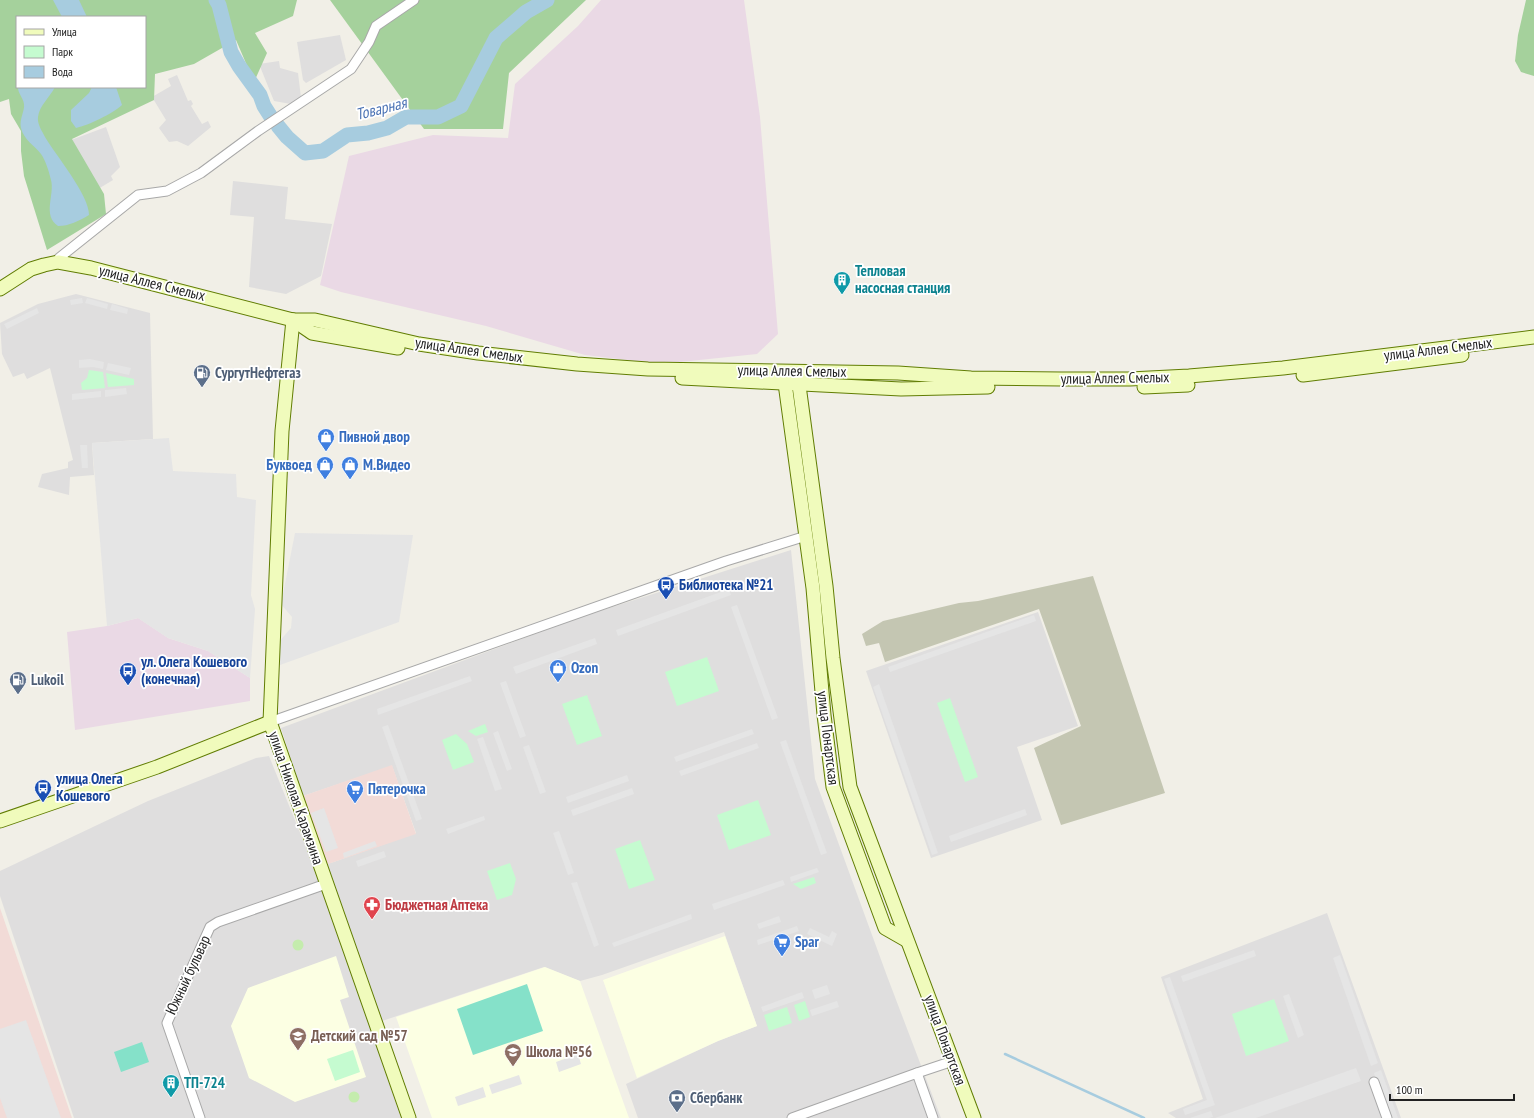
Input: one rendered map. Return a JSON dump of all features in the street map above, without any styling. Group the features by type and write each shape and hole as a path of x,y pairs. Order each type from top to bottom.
{"main road":[{"name":"улица Аллея Смелых","path":"0,289 31,269 58,262 91,268 293,320 315,320 419,344 538,360 648,369 784,377 798,371 898,373 971,378 1130,379 1189,376 1283,368 1534,337"},
{"name":"улица Николая Карамзина","path":"293,320 282,431 270,722 409,1118"},
{"path":"784,377 799,385 901,389 967,387 1166,387 1286,377 1534,346"},
{"name":"улица Понартская","path":"798,371 850,787 906,940 974,1118"},
{"name":"улица Понартская","path":"784,377 813,588 824,715 833,787 885,928"},
{"path":"813,588 826,586"},
{"path":"0,822 157,768 270,722"},
{"path":"885,928 900,922"},
{"path":"885,928 906,940"}],"street":[{"path":"58,262 59,258 138,195 167,191 201,173 258,131 351,69 369,42 376,26 414,0"},
{"path":"270,722 674,579 806,536"},
{"name":"Южный бульвар","path":"200,1118 167,1023 210,927 218,922 326,884"},
{"path":"792,1118 953,1061"},
{"path":"917,1073 933,1118"},
{"path":"1374,1082 1387,1118"}],"shaded area":[{"path":"601,0 744,0 760,117 778,334 757,354 661,364 585,355 486,326 341,292 320,285 349,156 433,135 508,138 515,84 578,26"},
{"path":"340,35 346,60 306,83 303,80 297,42"},
{"path":"279,61 280,68 298,73 302,106 274,101 259,64"},
{"path":"177,75 188,101 191,100 193,104 191,106 202,124 208,121 211,127 188,146 177,141 169,142 159,128 166,120 152,97 171,86 168,79"},
{"path":"106,127 120,167 111,176 113,180 93,192 63,143"},
{"path":"233,181 288,187 285,219 332,224 321,276 286,294 249,287 254,217 230,215"},
{"path":"76,294 150,313 153,439 92,443 94,475 70,477 69,495 38,487 42,474 68,468 68,462 73,460 50,368 27,379 24,373 13,377 2,354 0,323 38,304"},
{"path":"82,298 83,303 71,305 70,300"},
{"path":"87,298 108,304 107,309 85,303"},
{"path":"112,304 128,309 127,314 110,310"},
{"path":"37,308 39,313 7,329 4,324"},
{"path":"90,359 104,362 103,369 93,367 79,368 79,360"},
{"path":"108,363 131,368 129,375 106,370"},
{"path":"126,388 127,394 105,397 105,390"},
{"path":"101,391 101,397 72,400 72,394"},
{"path":"169,438 173,471 236,474 237,497 256,500 251,595 255,609 250,678 208,651 168,638 138,618 107,626 92,443"},
{"path":"80,445 87,445 88,468 82,468"},
{"path":"295,533 413,535 399,622 280,665 278,643 291,628 292,617 281,604"},
{"path":"791,550 815,779 941,1118 638,1118 626,1084 718,1041 757,1026 724,932 602,975 580,981 544,967 379,1022 325,865 416,833 392,766 303,796 281,728 578,618"},
{"path":"1093,576 1165,793 1061,825 1034,748 1081,726 1039,609 885,662 879,643 866,646 862,634 883,621 959,603 978,601"},
{"path":"729,589 731,595 618,636 616,630"},
{"path":"737,605 778,718 772,720 731,607"},
{"path":"1038,612 1078,726 1017,747 1042,820 931,858 866,671"},
{"path":"1034,615 1036,621 890,672 888,667"},
{"path":"138,618 168,638 208,651 250,678 250,701 75,730 67,632 107,626"},
{"path":"595,638 597,644 516,674 513,667"},
{"path":"470,676 472,681 378,715 377,709"},
{"path":"506,681 526,736 520,738 500,683"},
{"path":"879,684 938,853 932,855 873,687"},
{"path":"388,725 422,819 416,821 382,727"},
{"path":"752,729 754,734 676,762 674,757"},
{"path":"498,731 512,769 507,771 493,733"},
{"path":"483,737 502,789 495,791 477,739"},
{"path":"786,740 827,853 821,855 780,742"},
{"path":"757,743 759,748 681,776 679,771"},
{"path":"529,745 546,792 540,794 523,747"},
{"path":"269,756 326,897 401,1118 74,1118 0,896 0,871 148,801 256,758"},
{"path":"392,765 416,834 325,865 303,796"},
{"path":"627,775 629,781 568,803 566,797"},
{"path":"632,788 634,794 573,816 571,810"},
{"path":"324,808 338,848 326,852 311,813"},
{"path":"1025,809 1027,815 951,842 949,836"},
{"path":"484,816 485,820 448,834 446,829"},
{"path":"559,831 574,873 568,875 553,833"},
{"path":"375,841 377,846 344,858 343,853"},
{"path":"384,851 386,857 358,867 356,861"},
{"path":"817,868 819,872 791,882 790,877"},
{"path":"783,880 785,885 714,910 712,904"},
{"path":"577,882 599,945 594,947 571,883"},
{"path":"0,908 72,1118 0,1118"},
{"path":"1327,913 1401,1118 1176,1118 1168,1113 1203,1099 1161,977"},
{"path":"691,914 692,919 614,947 612,943"},
{"path":"779,916 781,922 759,929 757,924"},
{"path":"797,926 799,931 758,945 757,940"},
{"path":"810,928 829,937 832,931 837,934 832,946 807,934"},
{"path":"725,936 757,1026 718,1041 637,1078 603,980"},
{"path":"1254,950 1256,956 1183,982 1181,976"},
{"path":"1340,955 1378,1063 1371,1066 1333,958"},
{"name":"Детский сад №57","path":"336,956 349,997 340,1000 366,1077 295,1102 249,1078 231,1026 248,988"},
{"name":"Школа №56","path":"545,967 580,981 629,1118 432,1118 396,1017"},
{"path":"1170,977 1215,1105 1185,1115 1183,1109 1207,1100 1164,979"},
{"path":"827,985 830,994 815,999 812,990"},
{"path":"802,992 804,998 763,1012 761,1007"},
{"path":"1289,994 1304,1035 1298,1038 1283,996"},
{"path":"837,1001 839,1007 812,1016 810,1010"},
{"path":"26,1020 61,1118 7,1118 0,1098 0,1029"},
{"path":"578,1054 581,1064 559,1072 556,1062"},
{"path":"1356,1068 1361,1081 1256,1118 1215,1118"},
{"path":"1381,1070 1398,1118 1389,1118 1374,1073"},
{"path":"519,1075 522,1084 492,1094 489,1085"},
{"path":"483,1087 486,1097 458,1106 455,1097"},
{"path":"1211,1111 1213,1117 1190,1118"}],"green space":[{"path":"0,0 297,0 293,16 255,33 267,53 254,82 236,40 194,64 155,74 154,100 72,139 104,194 106,214 47,250 24,176 21,151 21,131 11,114 9,99 0,102"},
{"path":"330,0 586,0 509,73 503,129 424,129"},
{"path":"1526,0 1534,0 1534,76 1521,72 1515,61 1518,35"},
{"path":"89,370 103,372 105,388 82,390 81,383 87,378"},
{"path":"106,373 134,379 134,385 108,387"},
{"path":"707,657 719,691 677,706 665,672"},
{"path":"587,695 602,736 577,745 562,704"},
{"path":"950,698 978,777 965,782 937,703"},
{"path":"485,724 488,732 476,736 468,731"},
{"path":"456,734 467,744 474,762 453,770 442,740"},
{"path":"758,800 771,835 729,850 717,815"},
{"path":"640,840 655,880 629,889 615,849"},
{"path":"510,863 516,879 512,895 497,900 487,871"},
{"path":"814,877 816,883 801,889 793,884"},
{"path":"298,939 302,941 304,945 302,949 298,951 294,949 292,945 294,941"},
{"path":"527,984 543,1031 473,1055 457,1009"},
{"path":"1274,999 1289,1041 1246,1056 1232,1014"},
{"path":"805,1001 810,1017 799,1021 794,1005"},
{"path":"787,1007 792,1023 769,1031 764,1015"},
{"path":"142,1042 149,1062 121,1072 114,1052"},
{"path":"353,1050 360,1072 335,1081 327,1059"},
{"path":"354,1091 358,1093 360,1097 358,1101 354,1103 350,1101 348,1097 350,1093"}],"water":[{"path":"53,0 79,0 87,16 61,16"},
{"path":"18,88 54,88 40,109 38,122 45,137 84,197 89,215 78,221 58,226 53,221 50,211 51,180 43,157 22,132 21,121 24,104"},
{"path":"92,88 116,88 122,105 100,119 76,128 71,121 71,110 89,93"}],"waterway":[{"name":"Товарная","path":"216,0 219,5 231,52 260,95 264,106 271,117"},
{"name":"Товарная","path":"278,126 287,137 305,153 323,151 347,135 368,133 387,128 406,117 438,117 461,106 496,38 526,12 547,0"},
{"path":"1005,1054 1144,1118"}],"place":[{"name":"Тепловая насосная станция","path":"842,295"},
{"name":"СургутНефтегаз","path":"202,388"},
{"name":"Пивной двор","path":"326,452"},
{"name":"Буквоед","path":"325,480"},
{"name":"M.Видео","path":"350,480"},
{"name":"Библиотека №21","path":"666,600"},
{"name":"Ozon","path":"558,683"},
{"name":"ул. Олега Кошевого (конечная)","path":"128,686"},
{"name":"Lukoil","path":"18,695"},
{"name":"улица Олега Кошевого","path":"43,803"},
{"name":"Пятерочка","path":"355,804"},
{"name":"Бюджетная Аптека","path":"372,920"},
{"name":"Spar","path":"782,957"},
{"name":"Детский сад №57","path":"298,1051"},
{"name":"Школа №56","path":"513,1067"},
{"name":"ТП-724","path":"171,1098"},
{"name":"Сбербанк","path":"677,1113"}]}
